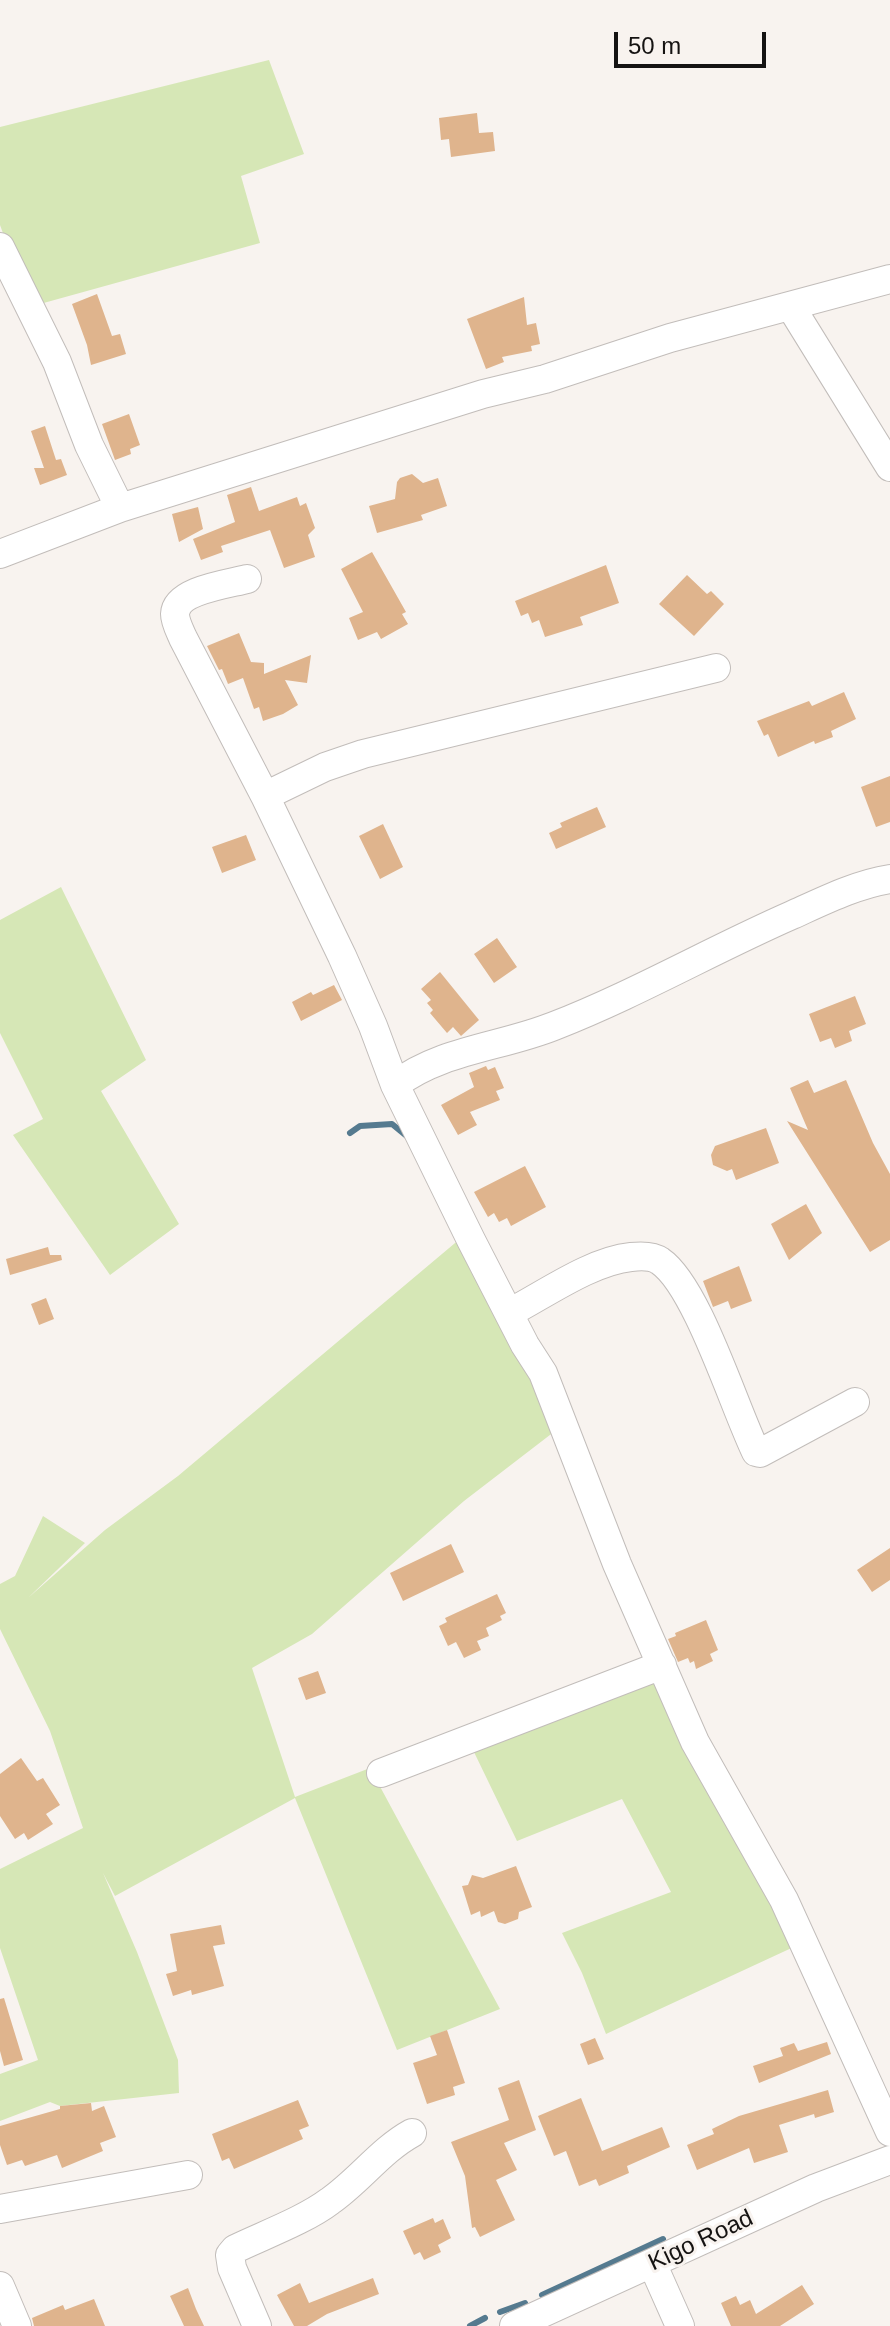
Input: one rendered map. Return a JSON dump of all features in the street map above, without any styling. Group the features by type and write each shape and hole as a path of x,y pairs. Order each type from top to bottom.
{"street":[{"path":"0,247 57,362 89,445 120,508"},
{"path":"0,554 120,508 483,394 545,379 670,338 890,279"},
{"path":"791,307 890,467"},
{"path":"247,579 185,597 175,610 175,617 342,956 395,1085 509,1313 543,1373 614,1556 695,1742 784,1900 890,2132"},
{"path":"265,796 312,772 363,754 716,668"},
{"path":"395,1085 423,1066 552,1027 754,931 861,887 890,879"},
{"path":"509,1313 593,1268 626,1257 658,1259 671,1271 691,1300 756,1452 781,1443 855,1402"},
{"path":"381,1773 662,1665"},
{"path":"257,2326 232,2268 230,2255 235,2249 329,2203 373,2166 392,2144 412,2133"},
{"name":"Kigo Road","path":"514,2326 816,2188 890,2160"},
{"path":"0,2209 188,2175"},
{"path":"652,2263 680,2326"},
{"path":"0,2286 17,2326"}],"green space":[{"path":"269,60 304,154 241,176 260,243 40,304 11,255 0,225 0,127"},
{"path":"61,887 146,1060 101,1091 179,1224 110,1275 13,1135 43,1119 0,1033 0,920"},
{"path":"461,1238 559,1428 464,1501 312,1634 252,1668 295,1797 370,1768 500,2009 397,2050 295,1798 115,1896 103,1873 178,2060 179,2093 60,2106 50,2102 0,2121 0,2074 38,2060 0,1948 0,1869 83,1828 50,1731 0,1629 0,1584 15,1576 43,1516 85,1543 28,1598 105,1530 178,1476"},
{"path":"645,1681 660,1683 798,1945 606,2034 562,1933 671,1892 622,1799 517,1841 473,1750"}],"building":[{"path":"477,113 479,133 493,132 495,151 451,157 449,139 441,140 439,118"},
{"path":"97,294 112,336 120,334 126,354 91,365 72,304"},
{"path":"524,297 527,325 536,323 540,344 531,346 532,351 502,357 504,362 486,369 467,319"},
{"path":"129,414 140,445 130,449 131,454 115,460 102,424"},
{"path":"45,426 56,460 61,459 67,475 40,485 34,468 44,468 31,431"},
{"path":"412,474 423,483 438,478 447,506 421,515 423,520 377,533 369,506 395,499 397,482"},
{"path":"251,487 259,511 297,497 300,506 306,503 315,528 308,535 315,557 284,568 270,530 221,546 223,552 201,560 193,539 235,522 227,495"},
{"path":"198,507 203,529 179,542 172,514"},
{"path":"372,552 406,612 402,614 408,624 381,639 377,632 358,640 349,618 363,612 341,569"},
{"path":"606,565 619,603 580,617 583,625 545,637 539,620 532,623 528,613 521,616 515,601"},
{"path":"687,575 707,594 711,591 724,604 694,636 659,604"},
{"path":"239,633 251,662 264,663 264,674 311,655 307,683 285,680 298,705 263,721 259,707 254,709 243,678 228,684 207,646"},
{"path":"844,692 856,719 831,731 833,737 815,744 814,741 778,757 768,734 764,736 757,721 809,701 812,706"},
{"path":"890,776 890,822 876,827 861,787"},
{"path":"597,807 606,827 556,849 549,833 562,827 560,823"},
{"path":"383,824 403,867 380,879 359,836"},
{"path":"246,835 256,860 222,873 212,847"},
{"path":"497,938 517,967 494,983 474,954"},
{"path":"440,972 479,1020 461,1036 453,1027 447,1033 430,1013 433,1010 427,1003 431,1000 421,989"},
{"path":"334,985 342,1000 301,1021 292,1002"},
{"path":"855,996 866,1024 849,1031 852,1041 835,1048 831,1038 820,1042 809,1014"},
{"path":"486,1066 488,1070 495,1067 504,1088 496,1091 500,1100 470,1112 477,1125 458,1135 441,1105 474,1087 469,1073"},
{"path":"808,1080 814,1093 846,1080 890,1174 890,1240 870,1252 787,1121 808,1130 790,1088"},
{"path":"766,1128 779,1163 736,1180 732,1169 727,1171 713,1165 711,1155 715,1146"},
{"path":"525,1166 546,1207 511,1226 507,1218 499,1222 494,1213 488,1217 474,1192"},
{"path":"806,1204 822,1233 789,1260 771,1224"},
{"path":"48,1247 50,1255 61,1255 62,1260 10,1275 6,1259"},
{"path":"739,1266 752,1301 731,1309 728,1301 713,1307 703,1281"},
{"path":"46,1298 54,1319 39,1325 31,1304"},
{"path":"451,1544 464,1572 403,1601 390,1573"},
{"path":"890,1548 890,1580 872,1592 857,1570"},
{"path":"497,1594 506,1613 500,1616 502,1620 486,1628 489,1636 477,1641 481,1650 464,1658 456,1642 448,1646 439,1626 447,1622 445,1618"},
{"path":"706,1620 718,1650 710,1654 713,1661 696,1669 694,1661 690,1663 688,1658 678,1662 668,1639"},
{"path":"318,1671 326,1693 306,1700 298,1678"},
{"path":"21,1758 37,1781 43,1778 60,1805 46,1814 53,1824 28,1840 24,1833 15,1839 0,1816 0,1774"},
{"path":"516,1866 532,1907 519,1912 518,1919 505,1924 498,1922 494,1911 481,1917 480,1911 471,1915 462,1886 468,1885 472,1875 483,1878"},
{"path":"221,1925 225,1944 213,1946 224,1986 192,1995 191,1990 173,1996 166,1974 177,1971 170,1934"},
{"path":"4,1998 23,2060 4,2066 0,2051 0,1999"},
{"path":"447,2030 465,2083 453,2087 455,2095 427,2104 413,2063 437,2055 430,2036"},
{"path":"595,2038 604,2059 588,2065 580,2044"},
{"path":"827,2042 831,2054 759,2083 753,2066 783,2056 780,2048 794,2043 798,2051"},
{"path":"519,2080 536,2130 504,2143 517,2170 496,2180 515,2220 480,2237 475,2227 472,2228 465,2176 451,2142 509,2120 498,2088"},
{"path":"828,2090 834,2112 815,2118 814,2114 779,2125 788,2152 754,2163 749,2148 697,2170 687,2145 714,2134 712,2129 739,2116"},
{"path":"581,2098 602,2151 662,2127 670,2147 627,2166 629,2173 599,2186 596,2179 579,2186 566,2151 554,2156 538,2116"},
{"path":"298,2100 309,2126 299,2130 303,2139 234,2169 229,2158 222,2161 212,2134"},
{"path":"91,2103 92,2111 104,2106 116,2137 100,2143 103,2151 62,2168 57,2155 25,2166 22,2160 7,2165 0,2145 0,2126 60,2109 60,2106"},
{"path":"433,2218 435,2223 443,2219 451,2238 438,2245 441,2252 424,2260 420,2252 414,2255 403,2231"},
{"path":"373,2278 379,2294 327,2314 307,2326 294,2326 277,2295 300,2283 309,2303"},
{"path":"802,2285 814,2304 780,2326 731,2326 721,2303 736,2296 740,2305 750,2300 756,2314"},
{"path":"188,2288 204,2326 184,2326 170,2296"},
{"path":"94,2299 105,2326 34,2326 32,2318 63,2305 65,2310"}],"waterway":[{"path":"350,1133 360,1126 392,1124 409,1138"},
{"path":"542,2295 663,2239"},
{"path":"500,2312 525,2303"},
{"path":"470,2326 485,2318"}]}
